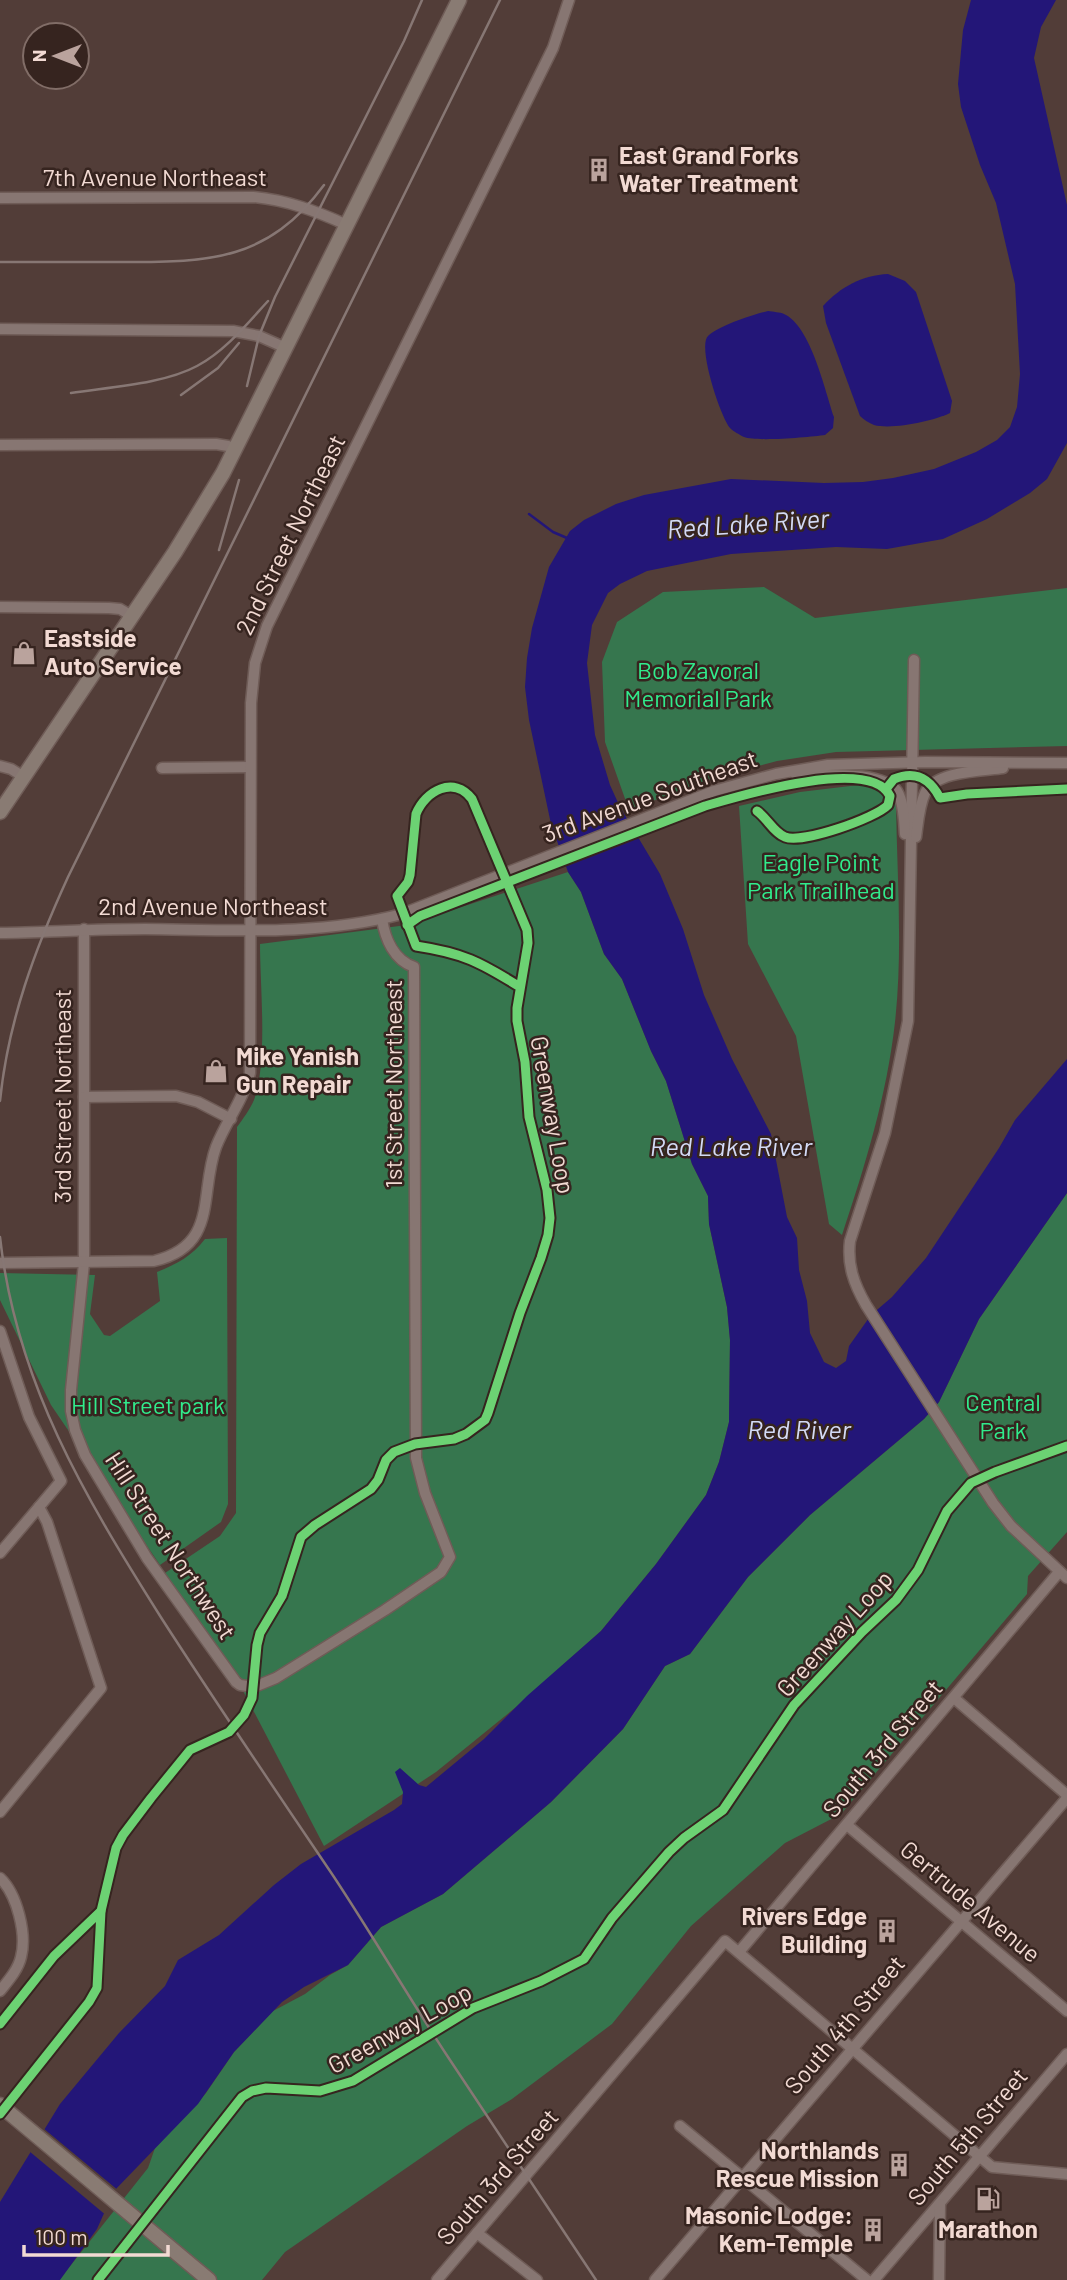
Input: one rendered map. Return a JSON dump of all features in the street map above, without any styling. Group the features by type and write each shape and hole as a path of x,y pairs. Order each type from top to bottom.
{"main road":[{"path":"0,812 189,530 236,451 459,0"},
{"path":"0,2105 209,2280"}],"street":[{"name":"2nd Street Northeast","path":"84,1263 154,1261 186,1245 202,1223 212,1159 220,1137 244,1092 250,1073 250,767 252,684 257,654 267,626 553,48 569,0"},
{"name":"7th Avenue Northeast","path":"0,198 263,198 306,207 347,225"},
{"path":"0,329 233,331 259,336 286,348"},
{"path":"0,444 216,444 236,451"},
{"path":"0,607 109,608 120,609 132,616"},
{"path":"914,660 908,1021 885,1133 850,1241 849,1255 856,1286 866,1304 993,1503 1011,1526 1063,1575"},
{"name":"3rd Avenue Southeast","path":"423,904 713,791 776,774 911,763 1067,763"},
{"path":"911,874 924,794 931,783 942,777 1038,763"},
{"path":"0,766 24,777"},
{"path":"162,768 250,767"},
{"path":"829,771 878,778 897,791 901,801 911,874"},
{"name":"2nd Avenue Northeast","path":"0,933 84,929 323,929 382,919 423,904"},
{"name":"1st Street Northeast","path":"236,1682 254,1686 276,1678 441,1572 450,1557 422,1486 415,1458 414,967 404,963 392,949 382,919"},
{"name":"3rd Street Northeast","path":"84,929 84,1263"},
{"path":"84,1097 176,1096 198,1102 231,1119"},
{"path":"0,1263 84,1263"},
{"name":"Hill Street Northwest","path":"84,1263 71,1390 75,1430 85,1455 143,1551 236,1682"},
{"path":"0,1331 29,1417 61,1480 0,1553"},
{"path":"0,1812 100,1692 101,1684 47,1522 39,1507"},
{"name":"South 3rd Street","path":"437,2280 725,1941 739,1952 954,1698 1063,1575"},
{"path":"954,1698 1067,1796"},
{"name":"South 4th Street","path":"655,2280 1067,1796"},
{"name":"Gertrude Avenue","path":"847,1825 1067,2011"},
{"path":"0,1878 14,1894 22,1949 18,1966 0,1990"},
{"path":"739,1952 992,2167 1067,2174"},
{"name":"South 5th Street","path":"874,2280 1067,2053"},
{"path":"680,2126 867,2280"},
{"path":"939,2280 940,2204"},
{"path":"477,2233 537,2280"}],"green space":[{"name":"Bob Zavoral Memorial Park","path":"764,587 815,618 1067,588 1067,746 836,752 777,761 707,780 629,810 605,742 602,662 617,622 663,592"},
{"name":"Eagle Point Park Trailhead","path":"867,784 882,789 896,804 899,940 897,995 881,1103 842,1235 829,1224 796,1036 748,944 739,806 800,792"},
{"path":"568,872 581,892 604,954 622,979 666,1081 692,1164 708,1196 709,1224 727,1307 730,1340 729,1422 719,1462 706,1495 656,1564 601,1631 516,1707 436,1772 324,1846 240,1685 165,1573 220,1536 236,1513 237,1127 254,1100 261,1066 260,944 407,925"},
{"name":"Central Park","path":"1067,1193 1067,1532 1028,1576 1027,1594 841,1814 785,1843 691,1926 612,2024 512,2099 467,2126 285,2252 262,2280 59,2280 148,2168 155,2148 206,2093 234,2052 273,2011 305,1994 348,1965 381,1927 443,1894 551,1802 623,1729 665,1666 690,1654 748,1577 810,1515 924,1419 939,1402 979,1319"},
{"name":"Hill Street park","path":"227,1238 228,1504 221,1522 160,1565 51,1405 0,1300 0,1273 95,1275 90,1314 104,1335 110,1336 160,1301 157,1272 184,1259 205,1239"}],"water":[{"path":"971,0 1056,0 1041,27 1034,58 1067,205 1067,443 1047,479 1030,493 987,519 943,539 887,549 836,547 731,554 647,571 608,593 592,625 587,663 595,735 610,785 660,874 683,929 704,995 732,1059 771,1134 787,1217 797,1238 799,1270 807,1301 810,1333 824,1362 836,1368 846,1361 849,1346 871,1315 892,1297 926,1258 1015,1120 1067,1059 1067,1193 979,1319 939,1402 924,1419 810,1515 748,1577 690,1654 665,1666 623,1729 551,1802 443,1894 381,1927 348,1965 304,1987 282,2002 234,2052 198,2104 114,2191 97,2229 60,2280 0,2280 0,2202 60,2104 119,2033 165,1986 178,1960 219,1935 301,1864 402,1804 403,1792 395,1772 400,1768 419,1785 426,1787 484,1739 527,1696 601,1631 656,1564 706,1495 719,1462 729,1422 730,1340 727,1307 709,1224 708,1196 692,1164 666,1081 622,979 604,954 581,892 568,872 551,824 529,720 525,687 532,628 549,567 570,531 584,520 616,504 644,495 731,479 824,483 893,478 934,469 976,452 997,440 1010,427 1017,407 1020,374 1015,284 996,203 961,107 958,84 963,30"},
{"path":"888,274 905,281 916,292 952,401 950,413 924,422 882,426 874,425 860,416 826,323 823,306 837,293 852,283"},
{"path":"768,311 782,313 794,321 809,345 834,417 833,428 825,435 784,439 751,438 735,432 726,422 708,367 705,343 708,336 720,328"}],"pier":[{"path":"43,2128 119,2191 107,2216 29,2151"}],"waterway":[{"path":"529,514 553,532 567,538"}],"railway":[{"path":"247,386 259,336 275,297 422,0"},
{"path":"0,1101 16,1014 34,958 68,877 500,0"},
{"path":"0,262 155,262 210,258 259,243 281,229 303,210 324,185"},
{"path":"71,393 153,381 197,366 226,345 268,301"},
{"path":"181,395 218,368 239,343"},
{"path":"219,550 239,480"},
{"path":"0,1237 8,1290 21,1341 38,1390 58,1437 106,1528 183,1652 334,1877 434,2035 596,2280"}],"cycle path":[{"path":"886,789 894,779 902,776 922,778 940,798 1067,789"},
{"path":"407,925 420,916 705,806 746,795 803,782 858,779 878,785 890,796 888,805 869,816 807,837 781,835 757,811"},
{"name":"Greenway Loop","path":"0,2114 89,2002 97,1988 101,1911 116,1848 123,1835 190,1750 229,1732 244,1715 252,1698 260,1633 282,1596 301,1537 371,1489 386,1460 394,1452 415,1444 454,1439 485,1420 541,1258 550,1218 547,1190 529,1117 525,1062 517,1021 528,943 527,930 472,799 457,788 441,789 426,799 416,814 410,875 397,896 416,946 471,960 520,987"},
{"name":"Greenway Loop","path":"98,2280 242,2097 252,2091 266,2088 320,2091 353,2081 473,2008 541,1981 584,1959 612,1918 669,1852 723,1810 794,1705 896,1600 918,1570 947,1511 971,1483 1067,1446"},
{"path":"0,2024 54,1956 101,1911"}],"place":[{"name":"East Grand Forks Water Treatment","path":"599,170"},
{"name":"Eastside Auto Service","path":"24,653"},
{"name":"Mike Yanish Gun Repair","path":"216,1071"},
{"name":"Rivers Edge Building","path":"887,1931"},
{"name":"Northlands Rescue Mission","path":"899,2165"},
{"name":"Marathon","path":"988,2199"},
{"name":"Masonic Lodge: Kem-Temple","path":"873,2230"}],"water label":[{"name":"Red Lake River","path":"748,524"},
{"name":"Red Lake River","path":"731,1147"},
{"name":"Red River","path":"799,1430"}]}
